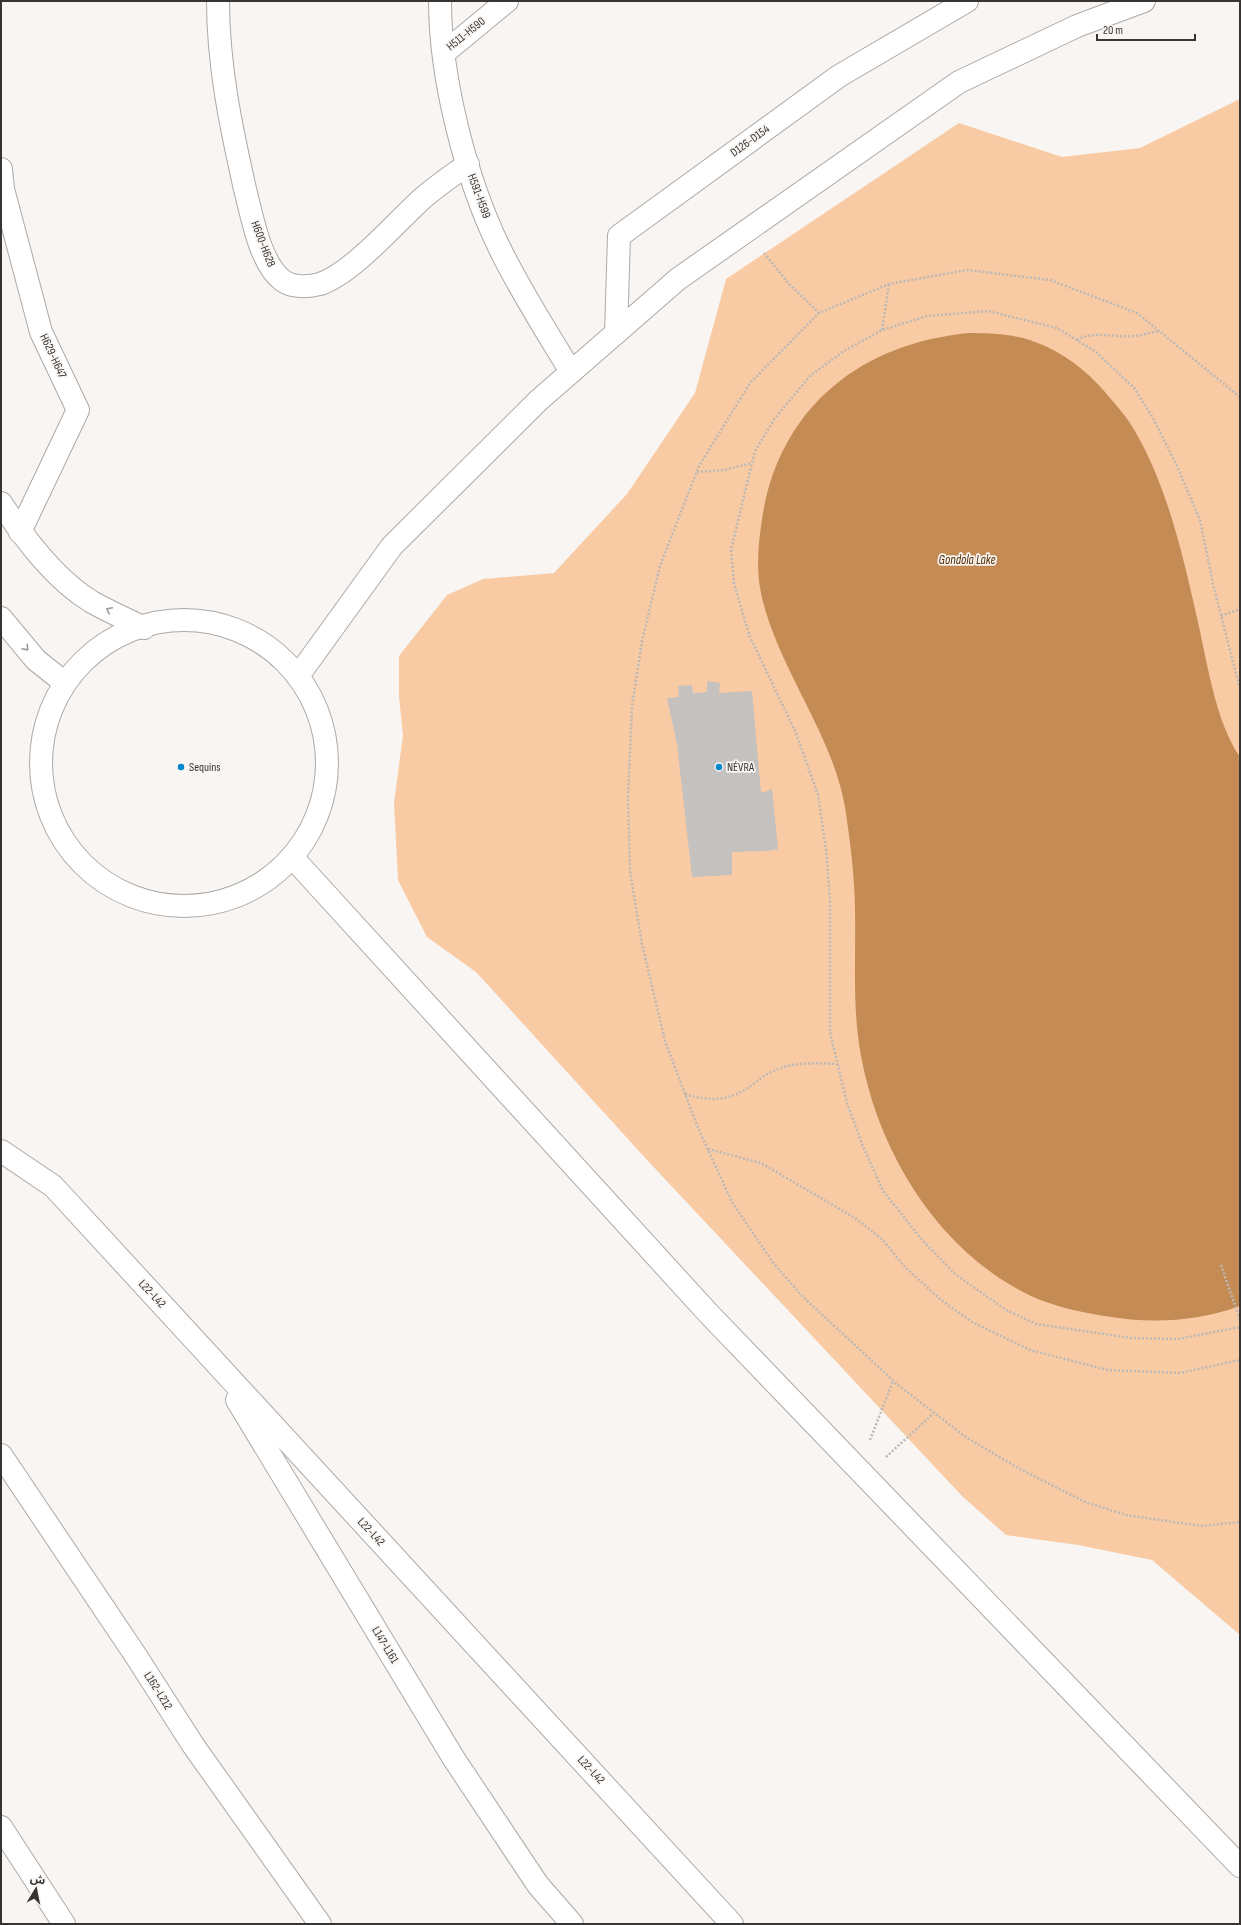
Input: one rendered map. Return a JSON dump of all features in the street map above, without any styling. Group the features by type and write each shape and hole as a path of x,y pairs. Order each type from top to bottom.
{"street":[{"name":"H600-H628","path":"218,1 222,73 230,125 260,242 267,261 274,272 283,281 294,285 308,287 321,283 346,270 425,197 468,164"},
{"name":"H591-H599","path":"440,1 447,76 474,186 500,248 530,304 571,372"},
{"name":"H511-H590","path":"444,53 507,1"},
{"name":"D126-D154","path":"616,333 619,236 839,76 967,1"},
{"path":"298,676 392,546 539,400 678,279 959,82 1077,26 1144,1"},
{"name":"H629-H647","path":"1,169 3,189 42,332 78,410 20,532"},
{"path":"1,503 20,532 58,575 91,601 144,628"},
{"path":"1,618 36,660 65,683"},
{"path":"199,621 236,630 270,649 298,676 321,719 328,768 318,816 293,858 264,884 228,900 189,907 150,903 113,888 82,864 59,832 44,796 41,757 48,718 65,683 81,663 101,647 123,634 160,622 199,621"},
{"path":"293,858 704,1308 1240,1866"},
{"name":"L22-L42","path":"1,1151 53,1186 732,1924"},
{"name":"L147-L161","path":"211,1358 454,1759 538,1885 572,1924"},
{"name":"L162-L212","path":"1,1455 136,1656 193,1745 320,1924"},
{"path":"1,1827 64,1924"}],"path":[{"path":"747,231 790,285 820,313"},
{"path":"1240,397 1137,313 1050,280 967,270 889,284 820,313 750,383 697,472 660,566 642,641 632,706 628,796 630,871 642,944 664,1041 707,1149 732,1202 774,1264 803,1297 893,1381 967,1438 1020,1469 1085,1502 1126,1515 1201,1526 1240,1522"},
{"path":"882,330 889,284"},
{"path":"1240,689 1221,616 1200,520 1177,466 1153,418 1134,388 1096,352 1057,328 988,311 927,316 882,330 844,351 811,375 775,418 755,451 731,550 734,584 750,637 796,733 818,795 826,849 830,900 830,1024 837,1064 847,1103 862,1144 883,1191 923,1241 955,1274 1006,1310 1036,1324 1131,1338 1178,1339 1240,1327"},
{"path":"1077,340 1096,334 1126,337 1160,331"},
{"path":"697,472 724,470 752,463"},
{"path":"1221,616 1240,609"},
{"path":"685,1094 699,1098 726,1098 737,1094 777,1069 816,1063 837,1064"},
{"path":"707,1149 761,1163 855,1218 883,1240 904,1266 941,1300 972,1322 1030,1350 1108,1370 1180,1373 1240,1360"},
{"path":"1221,1265 1240,1320"},
{"path":"862,1472 893,1381"},
{"path":"862,1472 934,1413"}],"shaded area":[{"path":"1240,99 1240,1635 1152,1560 1078,1545 1006,1535 962,1496 648,1161 476,972 427,937 398,880 394,803 403,735 399,697 399,656 447,595 483,579 554,573 627,494 695,393 726,279 959,123 1062,157 1140,148"}],"water":[{"name":"Gondola Lake","path":"969,333 1019,337 1045,346 1064,356 1090,376 1118,407 1133,427 1157,477 1174,525 1187,574 1213,692 1225,727 1240,757 1240,1306 1224,1311 1192,1318 1160,1321 1111,1317 1050,1303 1031,1296 998,1277 968,1254 942,1227 918,1196 898,1163 882,1129 870,1093 861,1056 856,1020 855,899 845,807 839,780 829,754 782,654 771,628 763,602 760,591 758,569 761,524 773,475 788,441 809,411 833,386 862,366 895,350 930,339"}],"building":[{"name":"NÉVRA","path":"707,681 720,683 719,693 752,691 761,793 772,789 778,849 766,851 732,852 732,875 692,877 677,744 667,698 679,697 678,686 692,685 693,693 707,692"}],"place":[{"name":"Sequins","path":"181,767"},
{"name":"NÉVRA","path":"719,767"}]}
